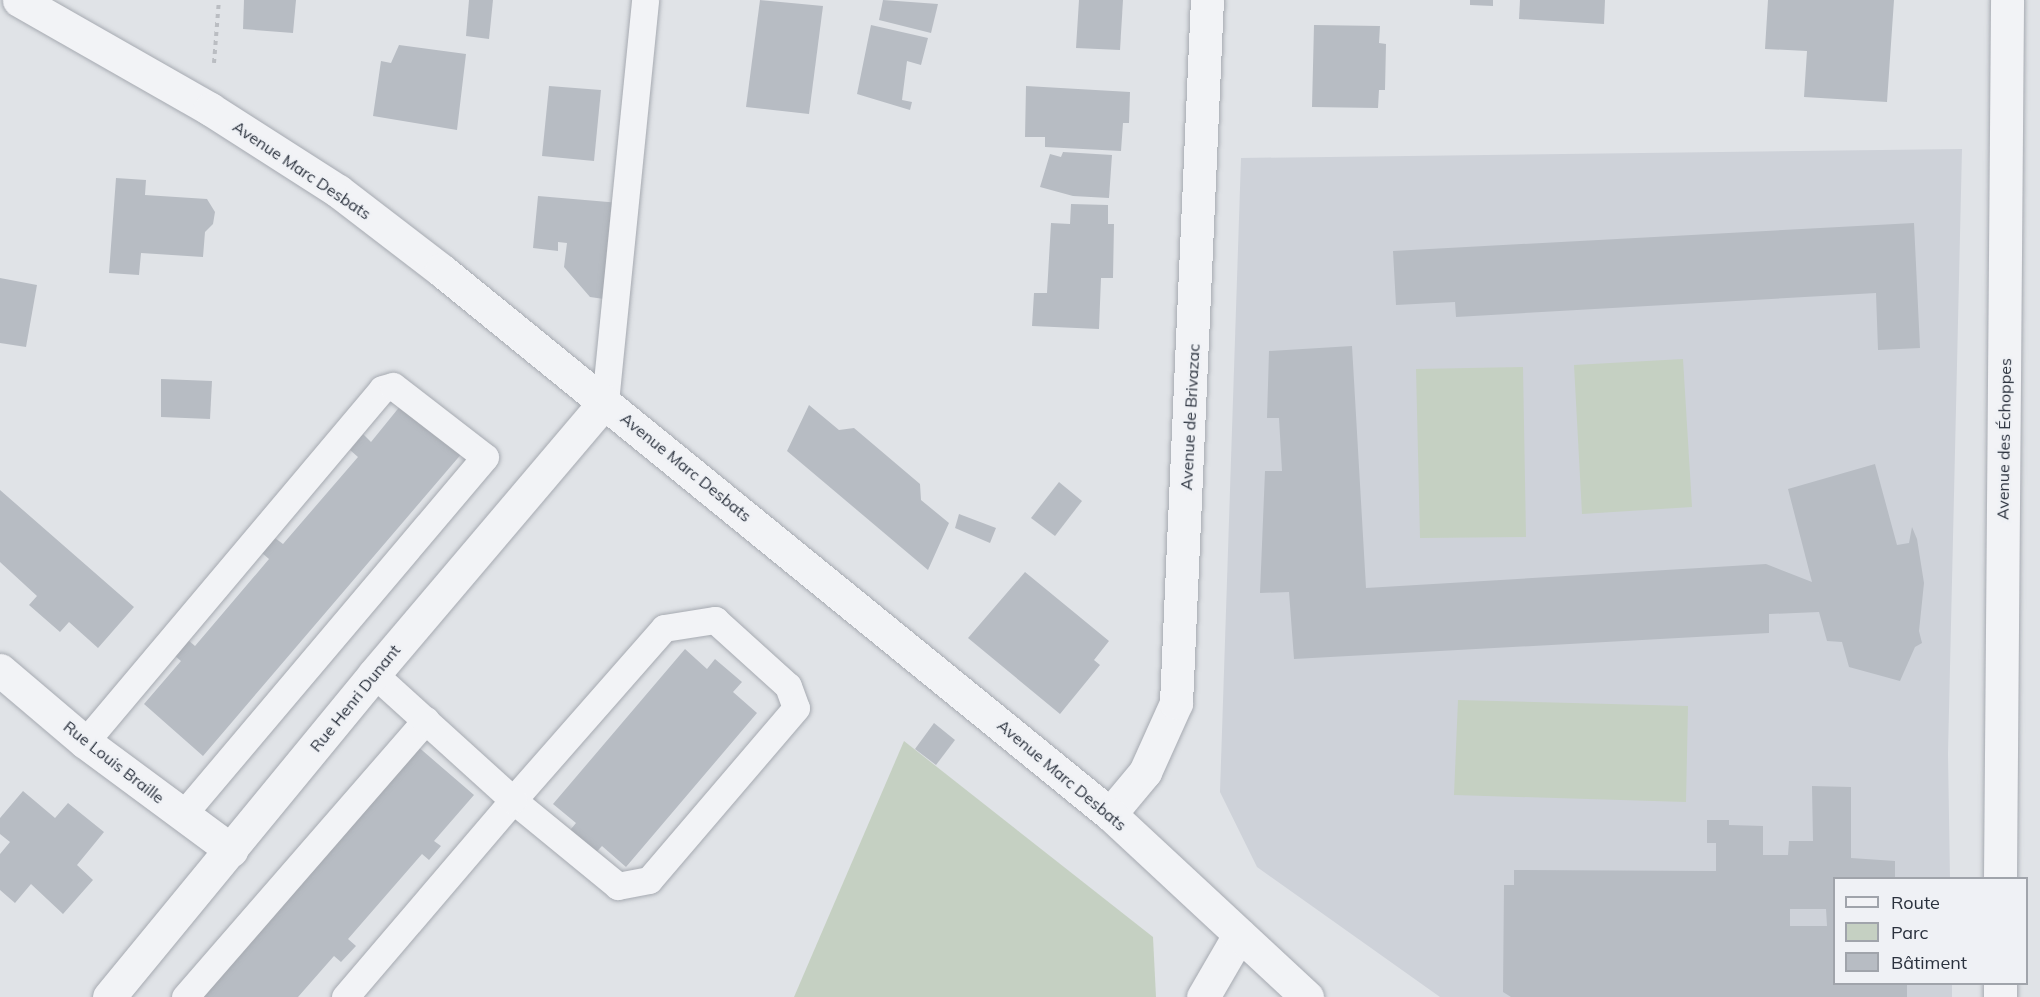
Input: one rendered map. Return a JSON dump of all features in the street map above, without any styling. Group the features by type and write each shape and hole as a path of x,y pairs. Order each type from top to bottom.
{"street":[{"name":"Avenue Marc Desbats","path":"19,0 210,109 338,191 605,402 1110,814 1306,997"},
{"name":"Avenue de Brivazac","path":"1110,814 1145,772 1176,703 1207,0"},
{"name":"Avenue des Échoppes","path":"2000,877 2007,0"},
{"name":"Rue Henri Dunant","path":"109,997 374,674 605,402"},
{"name":"Rue Louis Braille","path":"0,670 85,742 231,850"},
{"path":"1203,997 1239,935"}],"lane":[{"path":"605,402 645,0"},
{"path":"85,742 382,389 393,386 485,457 183,814"},
{"path":"345,997 513,800 664,628 715,620 788,686 796,708 649,880 618,886 513,800 374,674"},
{"path":"185,997 426,720"}],"path":[{"path":"210,109 219,0"}],"shaded area":[{"path":"1962,149 1948,754 1950,877 1833,877 1833,985 1952,985 1952,997 1440,997 1257,867 1220,792 1241,158"}],"green space":[{"path":"1683,359 1692,507 1582,514 1574,365"},
{"path":"1523,367 1526,537 1420,538 1416,369"},
{"path":"1458,700 1688,706 1686,802 1454,795"},
{"path":"904,741 1153,937 1156,997 794,997"}],"building":[{"path":"244,0 296,0 293,33 243,29"},
{"path":"469,0 493,0 489,39 466,36"},
{"path":"760,0 823,6 809,114 746,107"},
{"path":"883,0 938,4 931,33 879,20"},
{"path":"1079,0 1123,0 1120,50 1076,48"},
{"path":"1470,0 1493,0 1493,6 1470,5"},
{"path":"1520,0 1605,0 1604,24 1519,19"},
{"path":"1768,0 1894,0 1887,102 1804,97 1807,51 1765,49"},
{"path":"871,25 928,38 921,65 907,61 902,100 912,102 910,110 857,94"},
{"path":"1314,25 1380,26 1379,43 1386,44 1385,90 1379,90 1378,108 1312,107"},
{"path":"399,45 466,54 457,130 373,116 381,61 391,63"},
{"path":"549,86 601,90 594,161 542,156"},
{"path":"1026,86 1130,92 1129,123 1123,123 1121,151 1045,147 1045,137 1025,137"},
{"path":"1063,152 1112,155 1109,198 1073,196 1040,187 1050,154 1061,157"},
{"path":"116,178 146,180 145,195 207,199 215,212 213,224 205,232 203,257 141,253 139,275 109,273"},
{"path":"538,196 620,203 611,300 590,297 564,267 567,243 558,242 558,251 533,248"},
{"path":"1071,204 1108,205 1108,224 1114,224 1113,278 1101,278 1099,329 1032,326 1034,293 1047,293 1051,223 1070,224"},
{"path":"1914,223 1920,348 1878,350 1876,293 1456,317 1455,302 1396,305 1393,251"},
{"path":"0,278 37,285 26,347 0,343"},
{"path":"1352,346 1366,588 1766,564 1812,582 1788,489 1875,464 1897,545 1909,543 1912,527 1917,539 1924,583 1919,631 1922,643 1915,647 1900,681 1849,667 1842,642 1827,641 1819,612 1769,614 1769,633 1294,659 1289,592 1260,593 1265,471 1282,471 1279,418 1267,418 1269,351"},
{"path":"161,379 212,381 210,419 161,417"},
{"path":"401,405 463,452 203,756 144,704 181,661 175,656 188,640 195,646 269,559 262,553 275,538 283,544 358,457 350,450 363,434 371,442"},
{"path":"809,405 839,430 854,428 920,484 921,500 949,523 928,570 787,451"},
{"path":"1059,482 1082,501 1055,536 1031,518"},
{"path":"0,490 134,607 98,648 69,622 60,632 29,605 37,596 0,562"},
{"path":"959,514 996,528 990,543 955,528"},
{"path":"1025,572 1109,641 1094,660 1100,665 1060,714 968,638"},
{"path":"685,649 707,669 715,659 742,682 733,692 757,713 626,867 602,846 592,857 566,835 576,823 553,804"},
{"path":"934,723 955,740 936,765 915,749"},
{"path":"416,745 474,795 434,841 441,846 429,860 422,854 348,939 356,946 341,962 334,956 298,997 196,997"},
{"path":"1812,786 1851,787 1851,858 1895,861 1895,877 1833,877 1833,985 1907,985 1907,997 1511,997 1503,992 1504,885 1514,885 1514,870 1716,871 1716,843 1707,843 1707,820 1729,820 1729,825 1763,826 1763,855 1788,855 1789,841 1813,841","holes":["1790,909 1826,909 1827,926 1790,926"]},
{"path":"23,791 55,818 68,803 104,832 77,865 93,880 63,914 31,884 15,903 0,890 0,854 10,842 0,834 0,818"}]}
